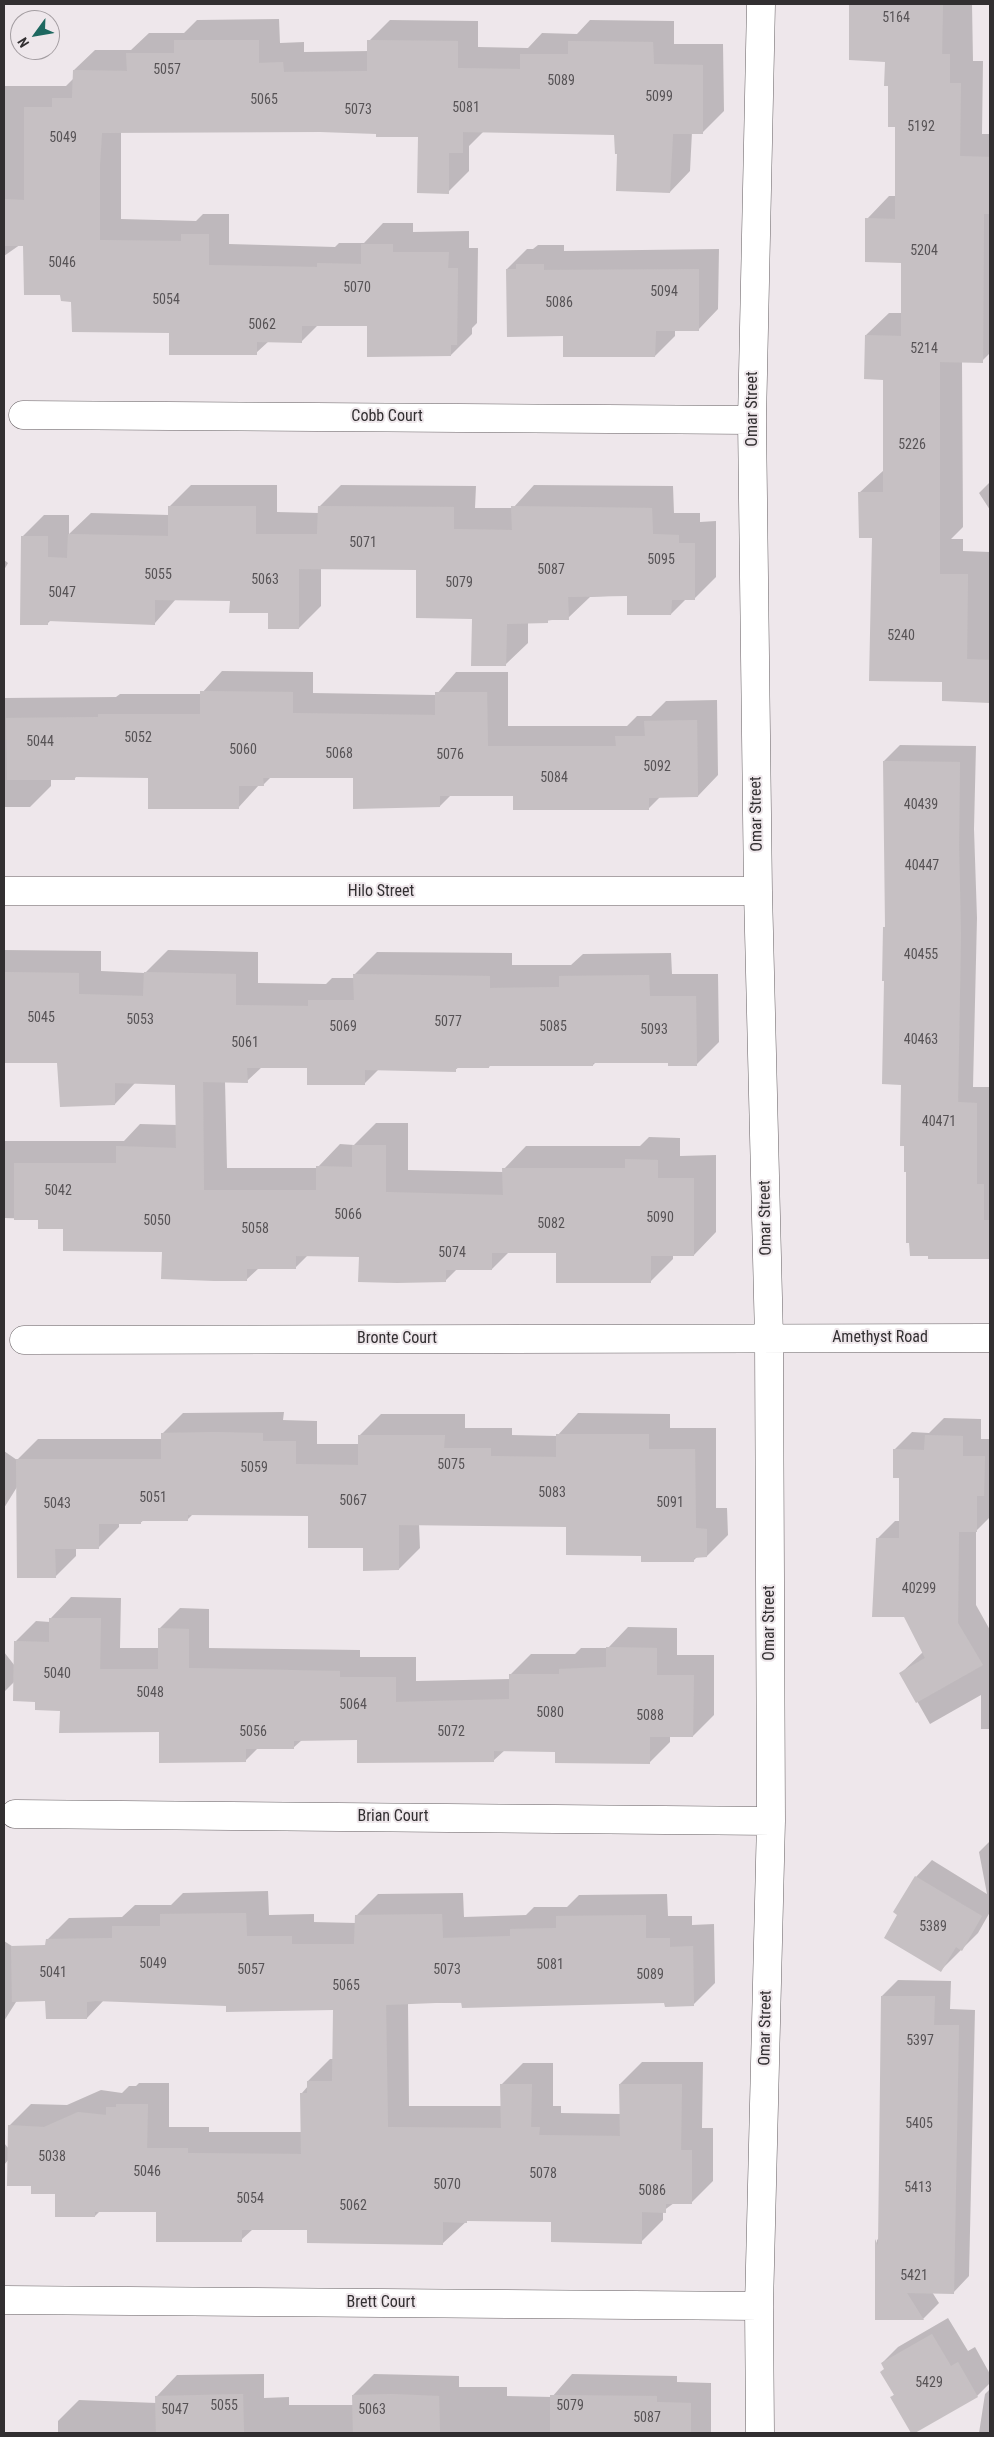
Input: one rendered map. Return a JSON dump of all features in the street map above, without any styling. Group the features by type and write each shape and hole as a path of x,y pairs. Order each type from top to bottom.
{"street":[{"name":"Omar Street","path":"760,2433 759,2306 770,1820 770,1338 758,892 752,420 761,4"},
{"name":"Cobb Court","path":"22,415 752,420"},
{"name":"Hilo Street","path":"4,891 758,892"},
{"name":"Amethyst Road","path":"770,1338 990,1338"},
{"name":"Bronte Court","path":"24,1340 770,1338"},
{"name":"Brian Court","path":"14,1814 770,1820"},
{"name":"Brett Court","path":"4,2300 759,2306"}],"building":[{"path":"849,4 943,4 942,54 950,54 950,83 961,83 960,156 990,157 990,214 984,214 983,363 940,362 940,574 968,574 967,659 990,660 990,703 942,701 942,682 869,681 872,538 859,538 858,492 883,492 883,380 864,379 865,335 901,336 901,263 865,262 865,218 895,219 895,127 888,127 888,86 884,86 885,62 849,60"},
{"path":"174,40 259,40 259,63 283,62 284,72 367,71 367,40 458,41 458,68 520,69 520,54 568,54 568,41 653,42 654,64 703,65 703,134 673,134 670,193 616,191 617,154 615,154 614,135 463,132 463,153 449,153 449,194 417,193 418,137 376,137 376,134 320,132 102,133 100,240 181,241 181,234 209,234 209,265 317,267 317,263 361,264 361,244 393,244 393,252 449,252 448,268 458,268 457,345 451,345 451,356 367,357 367,326 302,326 302,343 257,342 257,355 169,355 169,333 72,332 71,302 61,301 60,295 24,295 23,246 4,246 4,199 24,200 24,107 52,107 52,98 72,98 73,70 127,71 126,53 174,53"},
{"path":"516,264 544,264 544,270 699,269 699,331 656,331 655,357 563,357 563,336 507,337 506,269 516,269"},
{"path":"168,506 256,506 256,534 317,534 318,506 454,507 454,529 512,530 511,506 652,508 653,534 679,535 679,543 695,543 695,600 672,600 671,615 627,615 627,596 568,597 569,620 548,620 548,623 507,624 506,666 471,666 472,619 416,618 416,570 299,569 299,629 268,629 268,613 229,613 230,601 155,600 155,625 48,621 48,625 20,625 21,536 48,536 48,557 67,558 68,534 168,536"},
{"path":"200,691 293,692 293,713 435,715 435,692 487,692 488,746 616,746 615,736 645,736 644,721 697,720 698,797 649,798 649,810 513,810 513,796 440,796 440,807 353,809 353,778 263,778 264,786 239,786 239,809 148,809 148,778 75,777 75,780 7,780 6,718 98,717 98,714 200,714"},
{"path":"883,761 960,762 961,935 958,1102 977,1103 977,1184 984,1184 984,1220 990,1220 990,1259 928,1259 928,1256 910,1256 909,1243 906,1243 906,1172 904,1172 904,1146 900,1146 901,1085 882,1084 883,927 885,927"},
{"path":"4,972 79,973 79,994 143,996 144,972 236,974 236,1005 308,1006 308,1000 354,1000 353,974 490,976 490,988 559,987 559,976 649,975 650,996 696,996 697,1066 668,1066 668,1063 593,1063 593,1066 489,1066 489,1068 456,1068 456,1072 365,1070 365,1085 307,1085 307,1068 247,1068 248,1083 203,1082 204,1190 316,1190 316,1166 352,1167 352,1145 386,1145 386,1192 503,1195 502,1168 625,1168 625,1159 658,1160 658,1178 694,1178 694,1256 651,1256 651,1283 556,1283 556,1253 492,1253 492,1270 446,1270 446,1282 397,1283 358,1282 359,1257 296,1256 296,1269 247,1269 247,1281 214,1281 161,1279 162,1252 63,1251 63,1229 38,1229 38,1220 14,1220 14,1163 116,1163 116,1146 176,1148 175,1085 115,1083 115,1105 60,1107 57,1063 4,1063"},
{"path":"161,1433 263,1433 263,1441 296,1441 296,1464 358,1465 358,1435 445,1435 444,1448 491,1448 491,1456 556,1457 556,1434 649,1434 649,1449 695,1449 696,1528 707,1529 707,1557 694,1558 694,1562 641,1562 641,1556 566,1555 566,1527 399,1525 399,1570 363,1571 363,1548 308,1548 308,1516 188,1515 188,1521 141,1521 141,1524 99,1524 99,1549 55,1549 56,1578 17,1578 16,1459 161,1459"},
{"path":"925,1435 963,1436 963,1456 985,1456 984,1496 977,1496 977,1532 959,1532 958,1623 983,1665 916,1703 899,1673 925,1658 904,1617 872,1617 876,1538 899,1538 899,1478 893,1478 893,1449 924,1450"},
{"path":"49,1618 101,1618 100,1669 158,1669 158,1628 189,1629 189,1668 340,1671 340,1677 396,1677 396,1702 509,1699 509,1674 559,1674 559,1669 606,1667 606,1647 657,1648 657,1675 694,1675 693,1737 650,1737 650,1764 555,1763 555,1752 494,1751 494,1762 357,1763 357,1740 294,1741 294,1749 246,1749 246,1762 159,1763 159,1732 59,1733 60,1711 35,1710 35,1702 13,1701 14,1641 49,1642"},
{"path":"915,1876 982,1916 962,1951 956,1947 941,1972 884,1938 897,1915 893,1912"},
{"path":"246,1913 247,1936 292,1936 292,1944 354,1944 355,1915 442,1914 443,1938 510,1936 510,1929 556,1928 556,1916 646,1915 646,1938 670,1938 670,1947 693,1946 694,2006 665,2007 664,2003 462,2008 461,2002 386,2005 388,2127 501,2128 500,2084 532,2084 531,2127 540,2127 539,2135 620,2136 619,2084 682,2084 681,2150 692,2150 692,2204 666,2204 666,2213 642,2212 642,2244 551,2242 551,2222 467,2221 467,2223 443,2222 443,2245 307,2243 307,2230 242,2230 242,2242 156,2242 156,2212 95,2212 95,2217 55,2217 55,2194 31,2194 31,2186 7,2186 8,2125 44,2127 78,2112 106,2115 106,2107 116,2107 116,2104 148,2104 147,2148 188,2148 188,2153 301,2154 300,2093 307,2093 307,2081 332,2081 333,2010 226,2012 226,2006 95,2001 87,2002 87,2019 46,2019 45,2001 12,2002 11,1946 45,1945 46,1939 112,1938 112,1926 160,1926 160,1914"},
{"path":"881,1996 935,1996 934,2025 959,2025 954,2294 907,2293 924,2320 875,2320 875,2239 878,2245"},
{"path":"932,2334 951,2366 958,2362 978,2397 915,2433 911,2433 890,2397 894,2395 880,2372 884,2369 881,2363"},
{"path":"243,2394 244,2433 156,2433 155,2396"},
{"path":"352,2395 439,2396 440,2433 353,2433"},
{"path":"550,2395 657,2396 657,2402 691,2403 691,2433 550,2433"}]}
